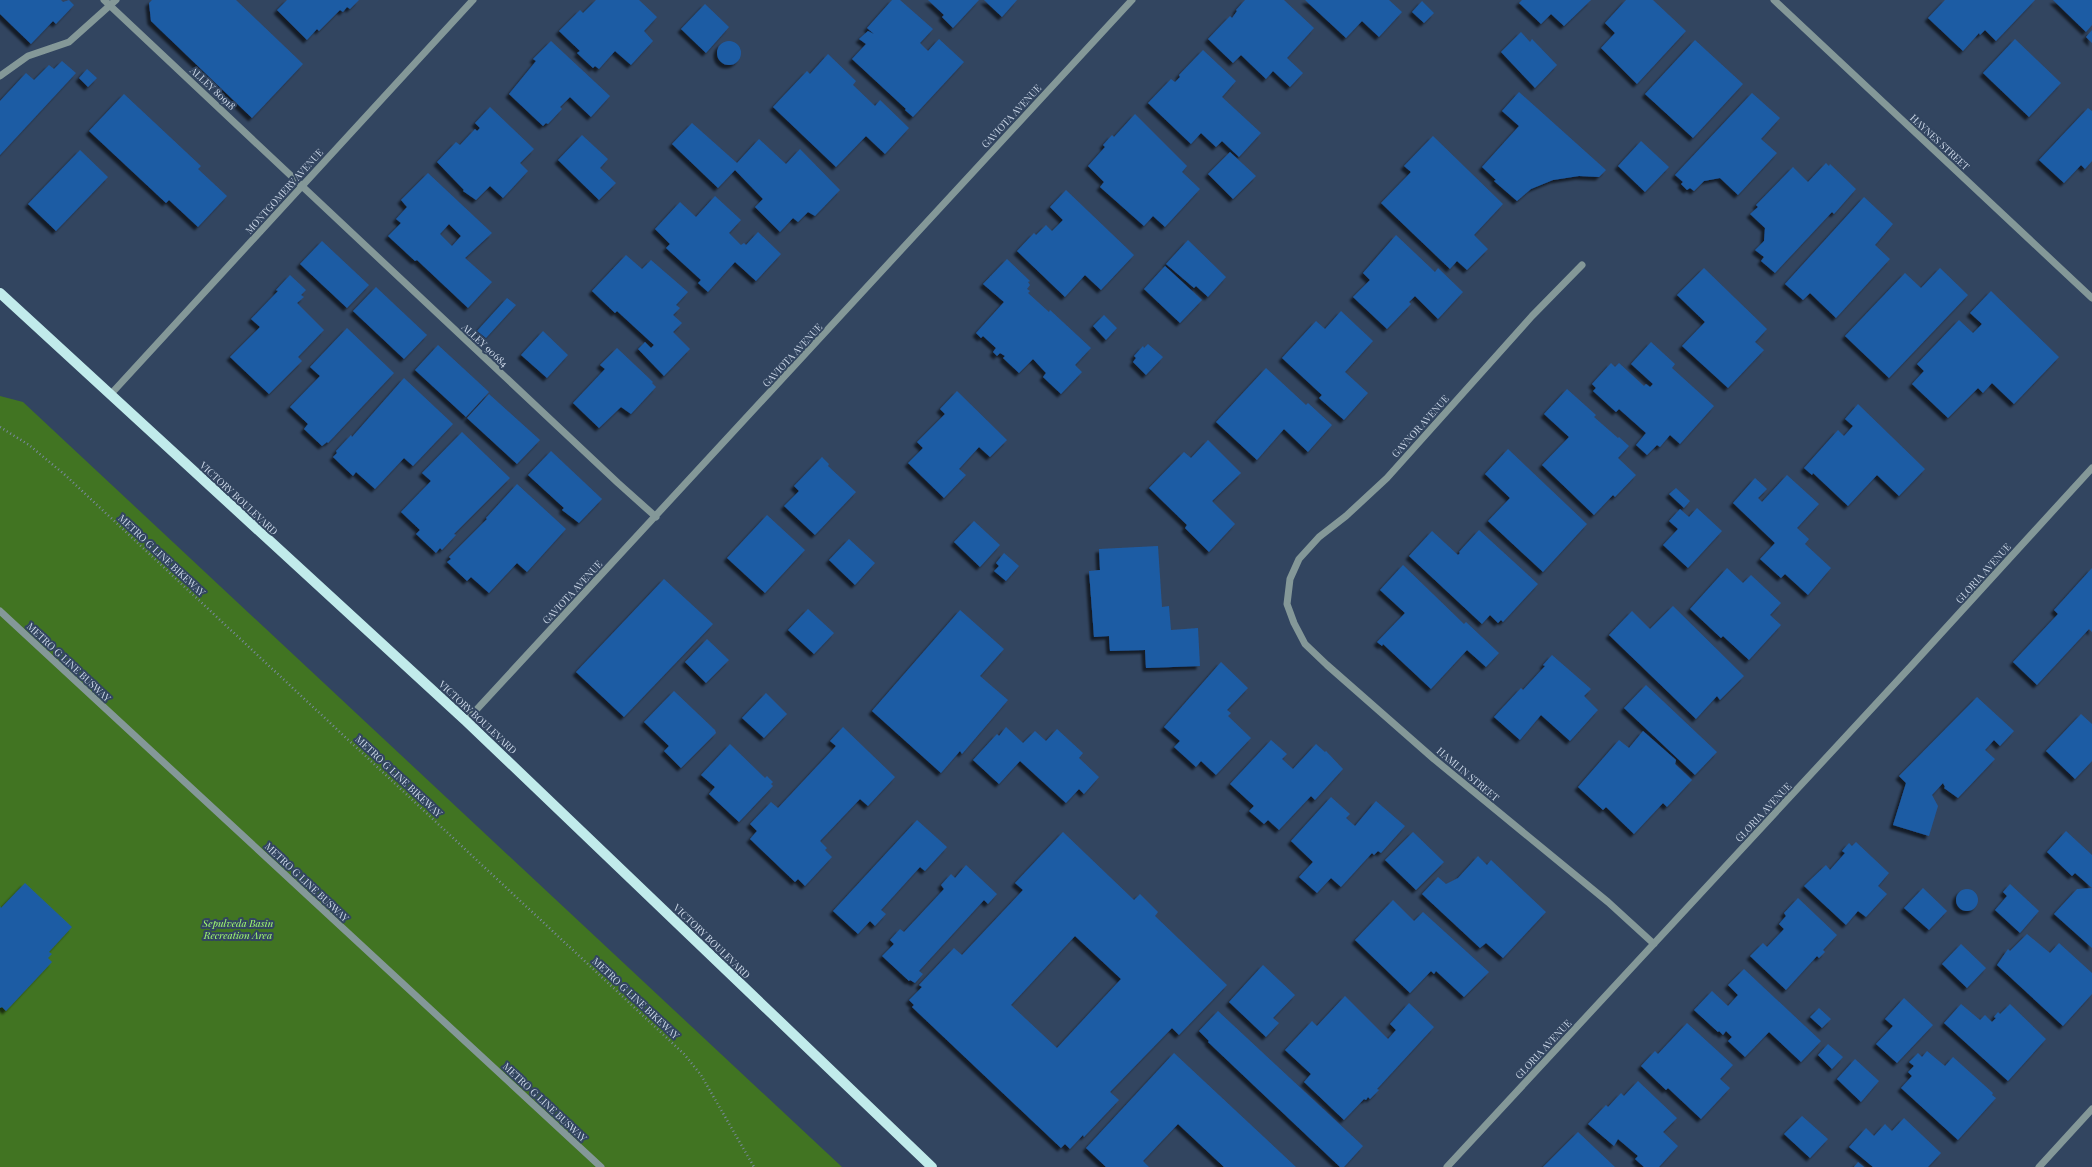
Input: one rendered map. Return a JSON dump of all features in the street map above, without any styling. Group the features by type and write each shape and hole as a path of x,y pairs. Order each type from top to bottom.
{"main road":[{"name":"VICTORY BOULEVARD","path":"0,293 466,721 932,1167"}],"street":[{"name":"ALLEY 80918","path":"104,0 302,185"},
{"path":"0,76 28,56 69,42 116,0"},
{"name":"MONTGOMERY AVENUE","path":"110,395 473,0"},
{"name":"GAVIOTA AVENUE","path":"466,721 1132,0"},
{"name":"HAYNES STREET","path":"1774,0 2092,298"},
{"name":"ALLEY 90684","path":"302,185 656,517"},
{"name":"GAYNOR AVENUE","path":"1287,604 1290,579 1299,559 1319,537 1346,516 1387,478 1532,316 1582,265"},
{"name":"GLORIA AVENUE","path":"1447,1167 2092,468"},
{"name":"HAMLIN STREET","path":"1287,604 1294,623 1306,644 1327,665 1439,763 1608,902 1654,944"},
{"name":"METRO G LINE BUSWAY","path":"0,611 601,1167"},
{"path":"2038,1167 2092,1109"}],"path":[{"name":"METRO G LINE BIKEWAY","path":"0,427 29,445 64,474 684,1054 701,1075 754,1167"}],"green space":[{"name":"Sepulveda Basin Recreation Area","path":"0,396 23,402 842,1167 0,1167"}],"building":[{"path":"0,0 61,0 63,2 69,0 74,5 56,24 53,21 31,44 0,14"},
{"path":"152,0 236,0 303,64 252,118 151,21 149,3"},
{"path":"287,0 359,0 350,9 347,7 343,12 340,10 319,31 317,29 307,40 277,10"},
{"path":"596,0 639,0 657,17 644,31 653,41 631,65 615,51 599,69 595,66 593,68 577,53 580,51 559,31 580,10 583,13"},
{"path":"892,0 900,0 933,29 920,43 928,51 939,39 964,62 913,117 852,59 866,44 859,39 868,31 874,34 867,28"},
{"path":"928,0 979,0 953,28 942,17 944,15"},
{"path":"984,0 1017,0 1002,17"},
{"path":"1245,0 1284,0 1314,28 1287,58 1303,73 1290,87 1273,71 1266,79 1241,55 1233,63 1208,39 1230,16 1232,18 1237,11 1236,10"},
{"path":"1305,0 1389,0 1402,12 1379,37 1362,21 1346,38"},
{"path":"1522,0 1591,0 1564,26 1551,14 1541,24 1519,3"},
{"path":"1626,0 1653,0 1686,31 1637,84 1601,48 1615,33 1605,23"},
{"path":"1945,0 2035,0 1996,41 1985,30 1980,35 1979,33 1963,51 1928,18"},
{"path":"2053,0 2092,0 2092,25 2086,32"},
{"path":"1422,1 1434,13 1424,23 1412,12"},
{"path":"705,4 729,27 706,53 681,29"},
{"path":"2092,30 2092,43 2086,37"},
{"path":"1521,32 1530,42 1532,39 1557,65 1535,88 1501,52"},
{"path":"2015,39 2061,83 2029,117 1983,73"},
{"path":"1695,40 1743,84 1693,138 1645,94"},
{"path":"551,41 610,96 591,117 570,97 560,107 562,109 548,124 546,123 543,126 509,94 536,61 533,59"},
{"path":"729,41 738,44 741,53 738,62 729,65 720,62 717,53 720,44"},
{"path":"1203,50 1236,81 1222,97 1261,133 1239,157 1222,141 1216,147 1201,133 1191,144 1148,103 1171,79 1175,82 1180,77 1179,75"},
{"path":"828,54 856,81 853,85 875,106 880,100 909,128 885,154 866,136 836,167 773,107 807,71 810,74"},
{"path":"62,61 76,73 0,155 0,101 26,73 34,80 49,65 54,69"},
{"path":"87,69 97,78 88,87 79,78"},
{"path":"1519,92 1606,170 1599,177 1579,176 1553,180 1531,189 1517,201 1494,181 1496,180 1482,167 1519,126 1502,111"},
{"path":"1752,93 1780,118 1761,139 1777,153 1738,195 1720,178 1704,181 1694,191 1690,188 1687,190 1681,184 1683,182 1675,175"},
{"path":"124,94 201,166 198,169 227,196 198,227 169,200 166,203 89,131"},
{"path":"490,107 534,149 520,163 528,171 503,198 490,186 476,200 463,191 464,190 437,162 456,142 460,145 475,129 477,131 480,128 475,123"},
{"path":"2088,108 2092,111 2092,161 2085,169 2081,165 2064,183 2039,160"},
{"path":"1135,114 1187,166 1182,172 1200,189 1165,227 1153,216 1144,226 1100,187 1104,182 1088,166 1105,147 1103,145 1112,135 1114,137"},
{"path":"692,123 737,163 759,139 786,164 800,149 840,190 815,216 808,212 798,222 793,218 780,232 755,207 763,199 735,170 718,188 672,144"},
{"path":"582,135 608,159 600,168 616,183 599,200 558,160"},
{"path":"1433,136 1503,204 1474,235 1488,249 1467,270 1457,261 1450,269 1381,203 1411,172 1404,166"},
{"path":"1641,141 1669,167 1645,192 1618,166"},
{"path":"80,150 108,177 56,231 28,204"},
{"path":"1230,152 1256,176 1233,199 1208,174"},
{"path":"1826,163 1829,166 1830,164 1856,189 1834,214 1832,212 1775,273 1761,261 1764,257 1755,250 1764,241 1765,228 1750,214 1758,207 1756,205 1793,167 1808,182"},
{"path":"428,173 492,233 465,258 492,282 468,308 417,260 415,261 388,236 401,223 396,219 407,207 401,200","holes":["449,224 461,236 452,246 440,234"]},
{"path":"1066,190 1134,255 1101,290 1085,275 1065,297 1017,251 1034,233 1036,235 1046,225 1052,231 1063,220 1050,207"},
{"path":"715,196 741,220 729,233 741,245 744,243 746,245 758,232 781,254 756,281 735,262 708,292 698,283 701,280 666,248 670,244 655,229 680,202 696,217"},
{"path":"1864,197 1893,224 1875,245 1890,259 1836,318 1810,293 1803,300 1785,284"},
{"path":"1396,235 1435,272 1438,268 1463,292 1438,319 1415,296 1409,302 1411,304 1387,329 1353,297 1370,280 1363,273"},
{"path":"1188,240 1226,277 1208,297 1196,286 1194,288 1166,264"},
{"path":"322,241 369,285 347,308 300,264"},
{"path":"626,255 642,269 651,260 688,292 676,305 680,308 673,315 682,323 673,332 690,349 664,376 638,349 645,342 651,348 654,345 617,311 615,313 592,291"},
{"path":"1007,259 1030,281 1028,282 1030,285 1027,289 1030,291 1028,293 1049,312 1050,310 1091,348 1075,365 1082,372 1061,394 1043,377 1046,373 1033,359 1019,373 1003,358 1005,356 1000,353 997,356 993,352 996,348 983,336 981,338 976,333 1004,302 983,284"},
{"path":"1165,266 1202,300 1180,323 1144,289"},
{"path":"1704,268 1767,329 1755,342 1764,350 1728,388 1682,346 1705,322 1677,295"},
{"path":"1940,268 1968,295 1889,378 1845,336 1905,273 1921,288"},
{"path":"290,275 306,290 301,295 304,297 297,303 324,330 298,357 302,361 269,394 230,357 260,327 251,319 278,291 276,290"},
{"path":"376,287 427,335 404,359 353,311"},
{"path":"1991,291 2059,357 2014,404 1992,383 1983,393 1978,388 1948,418 1912,384 1924,371 1917,364 1959,320 1973,333 1982,324 1970,313"},
{"path":"507,298 516,305 486,338 477,331"},
{"path":"1341,311 1373,341 1345,372 1368,393 1344,420 1319,398 1322,395 1282,358 1316,321 1325,329"},
{"path":"1104,315 1117,328 1106,340 1093,326"},
{"path":"347,328 394,373 328,443 327,442 322,446 304,429 308,424 290,407 320,376 310,367"},
{"path":"543,331 568,355 547,378 521,355"},
{"path":"1651,342 1675,364 1672,368 1714,406 1680,444 1670,435 1660,447 1657,445 1647,455 1636,445 1646,433 1619,409 1616,412 1593,391 1596,388 1592,384 1611,363 1615,367 1619,363 1644,386 1646,384 1650,387 1653,384 1631,364"},
{"path":"1148,344 1163,357 1146,375 1133,362 1136,358 1134,356 1143,346 1144,348"},
{"path":"438,345 489,392 466,417 415,370"},
{"path":"617,348 653,382 652,383 656,387 631,414 621,407 599,428 573,403 605,369 600,365"},
{"path":"1266,368 1306,405 1308,403 1332,425 1308,452 1284,429 1257,460 1216,422"},
{"path":"404,378 453,424 413,466 404,458 375,489 356,472 353,476 333,457 337,453 336,451 351,435 352,437"},
{"path":"1567,389 1596,415 1594,417 1629,446 1618,458 1636,475 1615,497 1613,495 1594,515 1542,465 1569,437 1544,414"},
{"path":"957,391 1007,440 990,457 979,447 959,469 966,475 944,498 908,463 923,448 917,442 945,414 940,409"},
{"path":"489,394 540,440 517,464 467,418"},
{"path":"1858,404 1925,469 1899,496 1877,475 1848,506 1813,473 1812,475 1804,468 1838,430 1844,436 1853,426 1845,419"},
{"path":"462,432 510,478 454,534 456,535 442,550 440,548 436,553 416,534 420,530 401,512 431,481 422,473"},
{"path":"1208,440 1241,473 1212,501 1235,524 1209,552 1185,528 1187,525 1149,488 1184,452 1191,458"},
{"path":"1508,449 1587,524 1543,572 1488,521 1510,498 1485,474"},
{"path":"551,451 602,499 579,523 562,510 564,508 528,475"},
{"path":"822,457 829,464 828,466 856,492 815,535 784,506 799,491 794,486"},
{"path":"1787,475 1819,504 1797,528 1809,539 1805,544 1831,568 1808,595 1785,574 1781,578 1760,559 1775,543 1733,503 1755,478 1767,489 1758,498 1762,502"},
{"path":"517,484 566,529 527,572 517,563 489,593 471,577 467,581 447,562 451,559 449,557 487,519 486,518"},
{"path":"1676,488 1690,501 1684,508 1669,494"},
{"path":"1697,508 1722,531 1688,568 1663,545 1678,529 1669,521 1680,509 1689,517"},
{"path":"767,515 805,550 765,593 727,558"},
{"path":"974,521 1000,545 980,567 954,542"},
{"path":"1479,530 1538,584 1503,622 1501,620 1498,623 1490,615 1482,624 1409,556 1432,531 1458,555"},
{"path":"849,539 875,563 855,585 829,560"},
{"path":"1158,546 1162,607 1169,606 1171,630 1198,628 1200,666 1146,668 1145,650 1110,651 1109,636 1094,637 1089,571 1100,570 1099,549"},
{"path":"1004,553 1019,566 1006,581 994,571 999,566 996,563"},
{"path":"1403,565 1464,624 1466,622 1499,653 1486,667 1467,650 1431,689 1383,644 1382,646 1377,642 1405,613 1380,590"},
{"path":"1727,568 1743,583 1751,575 1781,603 1770,615 1781,625 1749,660 1723,636 1721,638 1690,609"},
{"path":"2092,568 2092,632 2089,629 2037,685 2013,662 2058,614 2054,610"},
{"path":"664,579 713,624 624,717 576,672"},
{"path":"1673,606 1744,676 1720,700 1717,696 1696,719 1609,635 1632,611 1650,629"},
{"path":"808,609 834,633 814,654 788,630"},
{"path":"960,610 1004,649 980,676 1008,700 962,754 960,751 941,773 872,711"},
{"path":"707,639 729,660 706,683 685,662"},
{"path":"1552,655 1591,689 1584,696 1598,710 1570,741 1541,715 1520,740 1494,717 1521,688 1523,690 1545,666 1543,665"},
{"path":"1221,662 1248,688 1227,710 1231,713 1228,716 1251,738 1216,775 1201,761 1196,767 1174,747 1180,741 1164,727"},
{"path":"1646,685 1717,752 1695,775 1624,708"},
{"path":"674,691 715,730 716,733 681,768 664,751 669,746 644,722"},
{"path":"766,693 787,714 764,738 742,718"},
{"path":"1977,697 2014,731 2000,746 1994,740 1985,750 1995,759 1958,798 1944,788 1943,783 1932,795 1938,806 1929,836 1893,825 1906,783 1899,776"},
{"path":"2081,714 2092,724 2092,761 2075,779 2046,751"},
{"path":"843,727 895,777 868,806 860,799 820,841 827,848 825,850 832,857 805,886 798,879 795,882 750,839 757,831 750,824 771,802 778,808 836,746 830,741"},
{"path":"1006,727 1023,743 1035,731 1046,741 1057,729 1083,753 1079,758 1099,777 1084,794 1079,789 1066,803 1020,761 999,784 973,760 997,734 999,736"},
{"path":"1643,731 1676,760 1675,764 1692,780 1667,807 1663,803 1634,834 1606,807 1603,810 1578,787 1619,740 1629,748"},
{"path":"1271,740 1287,754 1282,759 1293,769 1316,744 1325,752 1326,751 1343,769 1315,800 1311,796 1279,830 1268,820 1264,824 1249,811 1254,806 1230,784"},
{"path":"730,744 765,778 767,776 773,782 771,784 773,786 739,822 709,794 715,787 701,775"},
{"path":"1331,797 1350,814 1346,818 1355,826 1376,801 1405,826 1381,853 1378,851 1374,855 1372,853 1341,887 1331,878 1317,893 1299,877 1313,862 1291,841"},
{"path":"917,820 947,847 925,871 920,867 881,910 886,914 875,926 870,921 858,934 833,911"},
{"path":"2066,831 2092,855 2092,888 2075,873 2072,876 2047,852"},
{"path":"1063,832 1134,900 1140,894 1158,912 1155,916 1227,985 1179,1035 1172,1028 1110,1092 1119,1100 1084,1137 1083,1135 1070,1149 1065,1144 1061,1148 912,1007 914,1005 909,1000 922,987 919,985 954,948 962,955 1023,890 1015,883","holes":["1075,936 1121,979 1057,1048 1011,1005"]},
{"path":"1413,832 1444,862 1416,890 1385,860"},
{"path":"1856,842 1889,873 1878,886 1887,894 1866,917 1858,911 1846,925 1804,886 1826,865 1830,870 1845,853 1842,851 1849,843 1852,846"},
{"path":"1478,856 1487,865 1491,860 1546,912 1503,958 1486,943 1480,948 1422,894 1438,877 1446,884 1458,878"},
{"path":"966,865 997,894 988,904 984,900 919,971 923,974 915,983 910,980 909,981 882,956 894,944 890,940 900,929 904,932 944,889 941,885 951,874 955,878"},
{"path":"25,883 72,927 49,952 52,954 48,958 52,962 6,1011 2,1007 0,1008 0,906 1,908"},
{"path":"2010,884 2039,911 2020,933 1995,910 2007,896 2003,892"},
{"path":"1923,888 1947,911 1929,930 1904,908"},
{"path":"2092,888 2092,948 2054,914 2077,889"},
{"path":"1963,889 1971,889 1978,896 1978,904 1971,911 1963,911 1956,904 1956,896"},
{"path":"1798,898 1837,935 1823,950 1825,952 1819,958 1817,956 1786,990 1750,956 1763,943 1767,947 1784,929 1779,924 1786,916 1784,913"},
{"path":"1393,900 1414,921 1423,912 1489,972 1464,997 1436,971 1434,974 1431,971 1410,993 1355,940"},
{"path":"2027,934 2050,953 2059,943 2092,973 2092,994 2063,1026 1997,965 2008,949 2010,951"},
{"path":"1961,944 1986,968 1967,988 1942,964"},
{"path":"1263,965 1295,995 1273,1018 1279,1023 1266,1037 1229,1002"},
{"path":"1744,969 1821,1041 1801,1062 1769,1032 1745,1057 1728,1041 1732,1037 1726,1031 1723,1035 1719,1031 1718,1032 1694,1010 1712,991 1728,1006 1738,995 1728,985"},
{"path":"1345,996 1388,1039 1396,1030 1390,1024 1409,1003 1434,1027 1377,1089 1379,1090 1370,1099 1368,1097 1366,1100 1364,1099 1344,1120 1304,1082 1311,1074 1285,1050 1312,1021 1317,1026"},
{"path":"1904,998 1933,1025 1897,1063 1876,1044 1893,1026 1885,1019"},
{"path":"1961,1004 1980,1020 1985,1015 1992,1022 1996,1018 1994,1017 1998,1012 2000,1014 2010,1004 2046,1039 2008,1081 1944,1023"},
{"path":"1819,1008 1831,1019 1822,1028 1810,1017"},
{"path":"1218,1011 1363,1146 1344,1167 1340,1167 1208,1042 1209,1041 1199,1031"},
{"path":"1687,1023 1733,1065 1720,1079 1730,1088 1701,1119 1668,1088 1666,1090 1641,1066 1655,1051 1658,1054"},
{"path":"1828,1044 1843,1057 1832,1069 1818,1055"},
{"path":"1927,1051 1945,1066 1953,1057 1993,1093 1992,1095 1996,1098 1958,1140 1901,1088 1912,1076 1908,1072 1914,1066 1909,1062 1918,1053 1922,1057"},
{"path":"1174,1053 1296,1167 1224,1167 1178,1124 1143,1161 1149,1167 1106,1167 1086,1148"},
{"path":"1855,1059 1879,1081 1861,1102 1837,1079"},
{"path":"1638,1081 1677,1118 1663,1132 1678,1146 1659,1167 1644,1167 1635,1159 1638,1156 1618,1139 1614,1146 1588,1124 1606,1105 1608,1107 1621,1093 1624,1096"},
{"path":"1802,1116 1828,1139 1810,1158 1784,1134"},
{"path":"1904,1118 1941,1153 1928,1167 1873,1167 1849,1147 1866,1128 1874,1136 1885,1124 1892,1131"},
{"path":"1578,1132 1615,1167 1543,1167"},
{"path":"1858,1162 1864,1167 1854,1167"}]}
